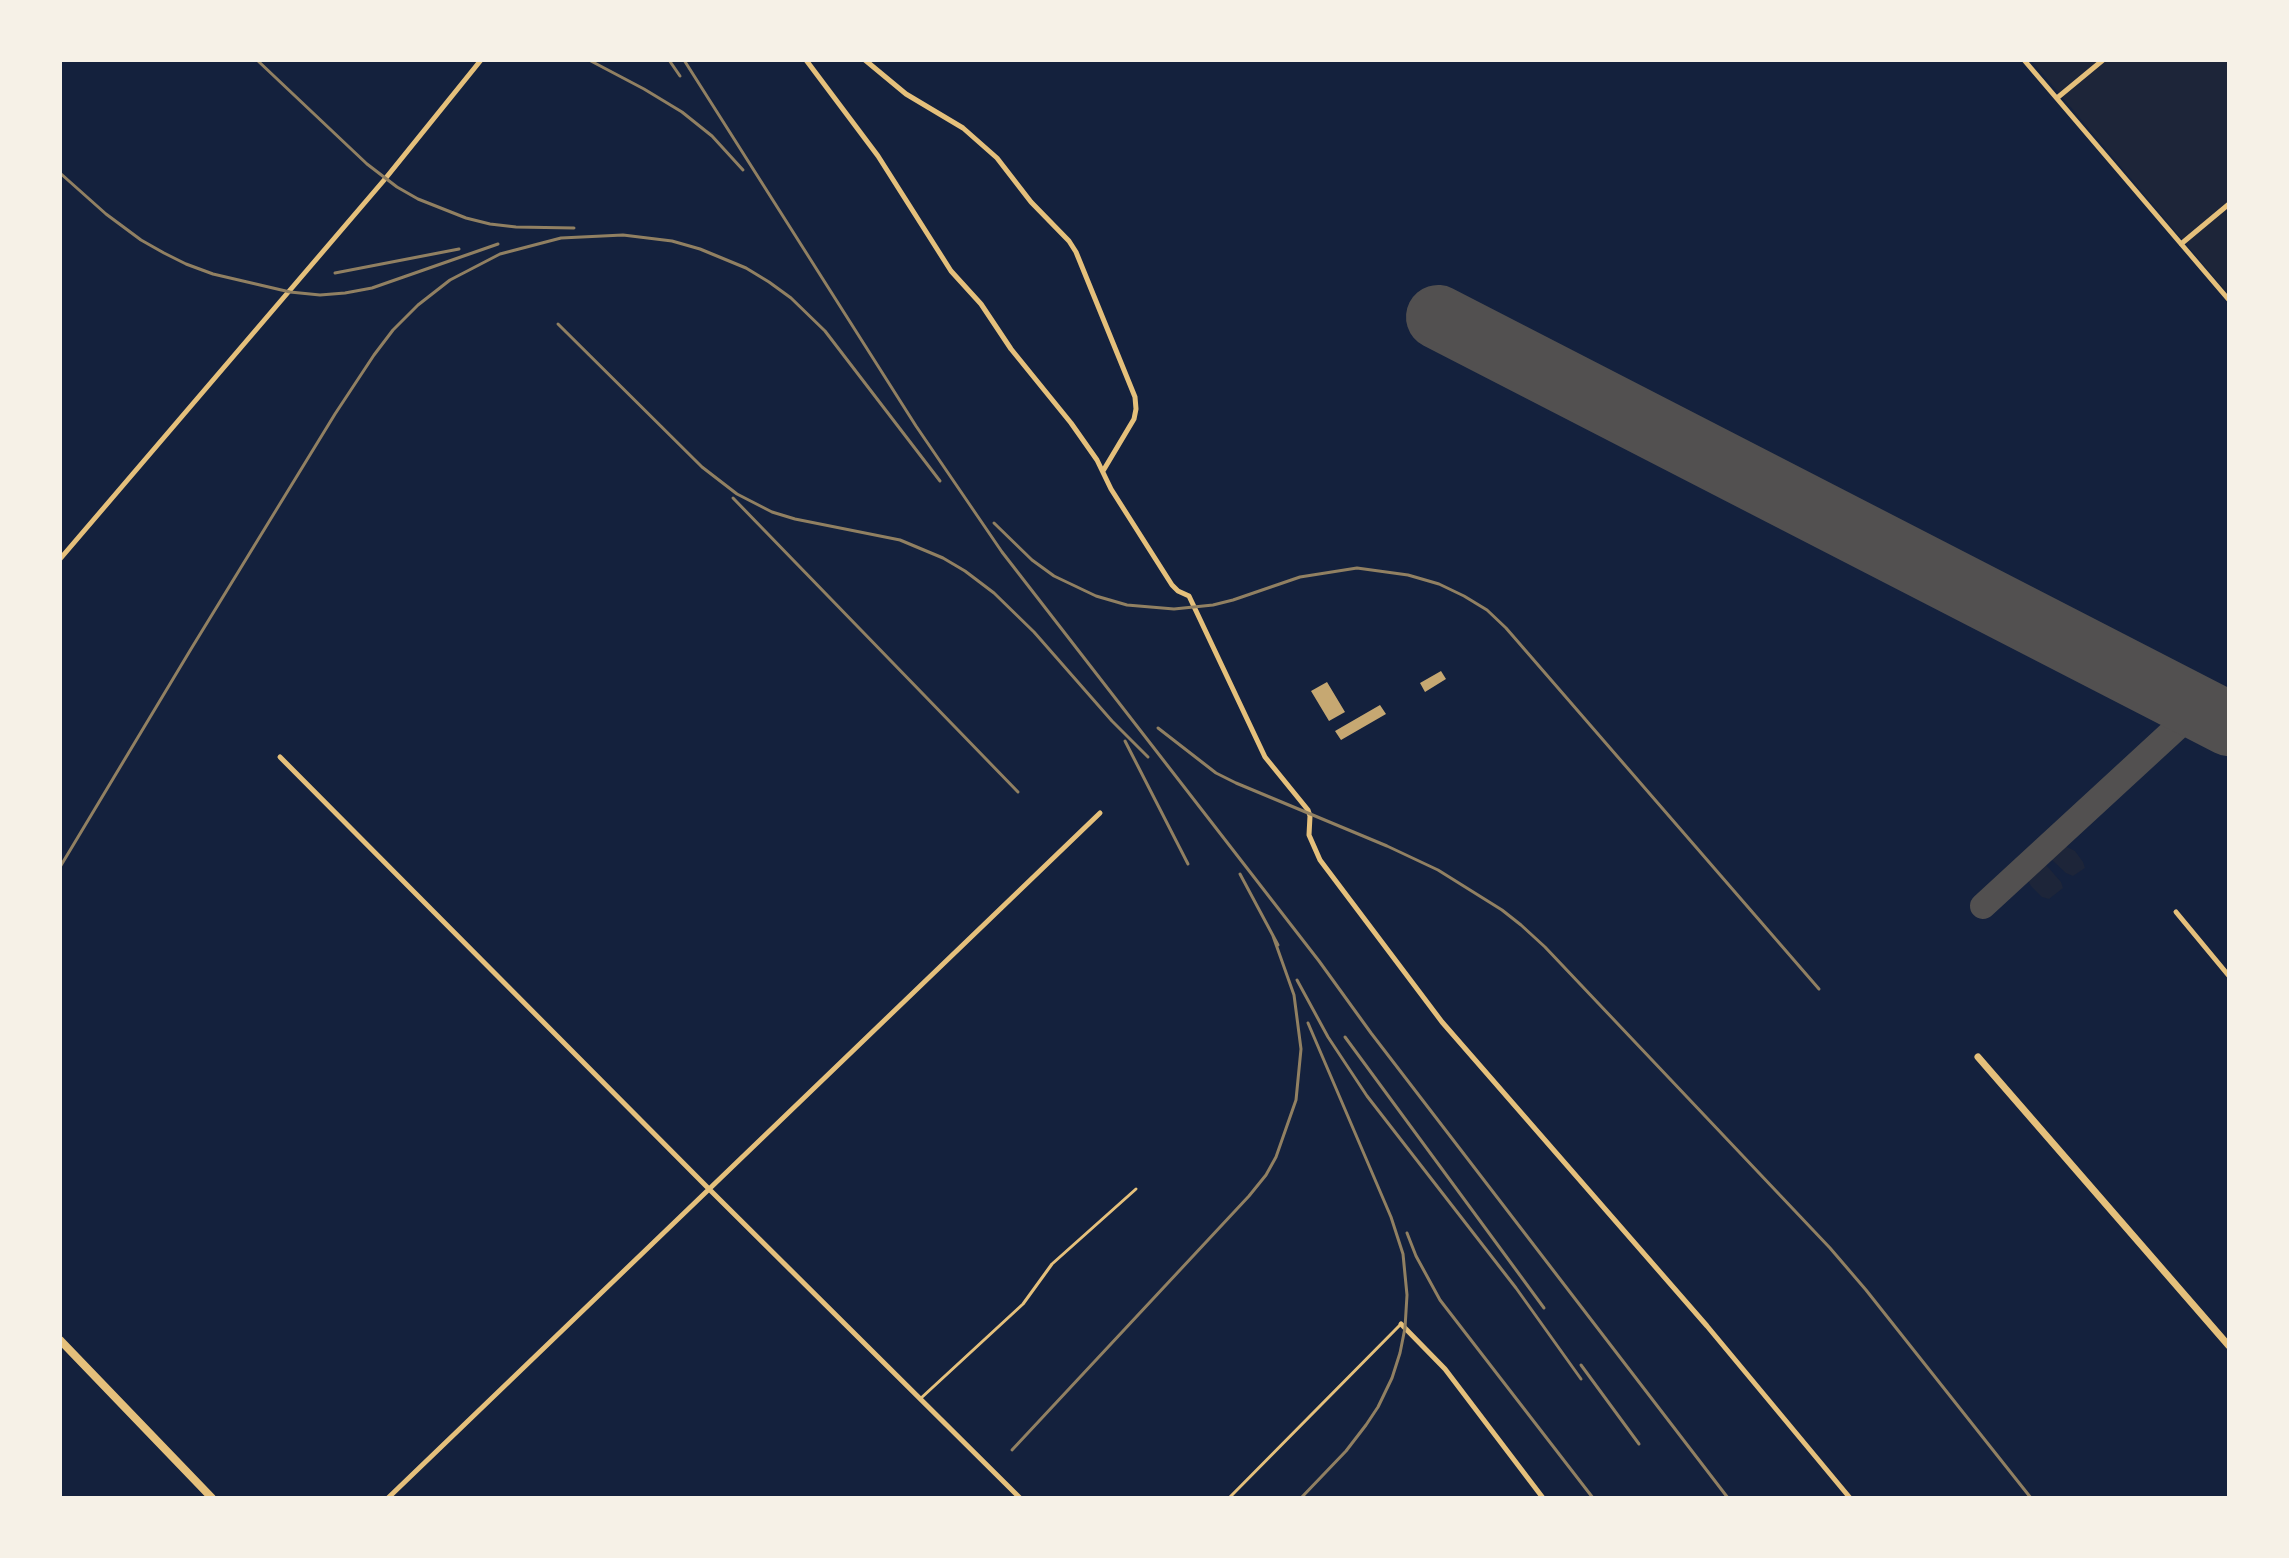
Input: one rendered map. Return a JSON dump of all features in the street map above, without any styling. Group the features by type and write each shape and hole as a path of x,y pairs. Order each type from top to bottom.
{"main road":[{"path":"60,1340 212,1498"}],"street":[{"path":"60,559 309,270 481,60"},
{"path":"806,60 878,156 951,271 981,304 1011,349 1071,423 1164,573 1178,591 1189,596 1265,757 1308,810 1309,835 1320,860 1442,1022 1707,1326 1850,1498"},
{"path":"865,60 906,94 963,128 997,158 1076,252 1135,397 1134,419 1103,472"},
{"path":"2024,60 2229,300"},
{"path":"2057,98 2103,60"},
{"path":"2181,244 2229,204"},
{"path":"280,757 1020,1498"},
{"path":"388,1498 1100,813"},
{"path":"2176,912 2229,976"},
{"path":"1978,1057 2229,1346"},
{"path":"1401,1324 1445,1369 1543,1498"}],"lane":[{"path":"920,1399 1023,1304 1052,1264 1136,1189"},
{"path":"1229,1498 1401,1324"}],"shaded area":[{"path":"2031,60 2229,60 2229,295"},
{"path":"2061,844 2075,851 2083,862 2085,868 2073,876 2066,873 2050,855"},
{"path":"2039,863 2046,865 2063,888 2049,899 2042,897 2026,877 2030,869"}],"building":[{"path":"1441,671 1446,679 1425,692 1420,683"},
{"path":"1327,682 1345,712 1329,721 1311,691"},
{"path":"1380,705 1386,714 1341,740 1335,731"}],"taxiway":[{"path":"1983,906 2198,708"}],"runway":[{"path":"1438,317 2229,724"}],"railway":[{"path":"257,60 367,164 418,199 490,224 574,228"},
{"path":"589,60 682,112 712,136 743,170"},
{"path":"669,60 680,76"},
{"path":"684,60 916,426 1002,552 1319,961 1728,1498"},
{"path":"60,173 106,214 164,253 213,274 290,292 320,295 372,288 498,244"},
{"path":"60,867 335,414 374,355 418,305 450,280 500,254 561,238 623,235 672,241 746,268 791,298 825,331 940,481"},
{"path":"335,273 459,249"},
{"path":"558,324 702,467 737,494 772,512 795,519 900,540 965,571 994,593 1034,632 1148,757"},
{"path":"733,498 1018,792"},
{"path":"994,523 1032,560 1054,576 1096,596 1127,605 1174,609 1213,605 1300,577 1357,568 1408,575 1439,584 1464,596 1487,610 1506,628 1819,989"},
{"path":"1158,728 1216,773 1438,870 1521,925 1830,1248 2031,1498"},
{"path":"1125,741 1188,864"},
{"path":"1240,874 1278,945"},
{"path":"1012,1450 1249,1196 1276,1157 1296,1100 1301,1049 1294,995 1273,936"},
{"path":"1297,980 1328,1037 1367,1096 1516,1288 1581,1379"},
{"path":"1301,1498 1346,1451 1378,1407 1400,1353 1407,1295 1403,1254 1391,1217 1308,1023"},
{"path":"1345,1037 1544,1308"},
{"path":"1407,1233 1440,1300 1593,1498"},
{"path":"1581,1365 1639,1444"}]}
